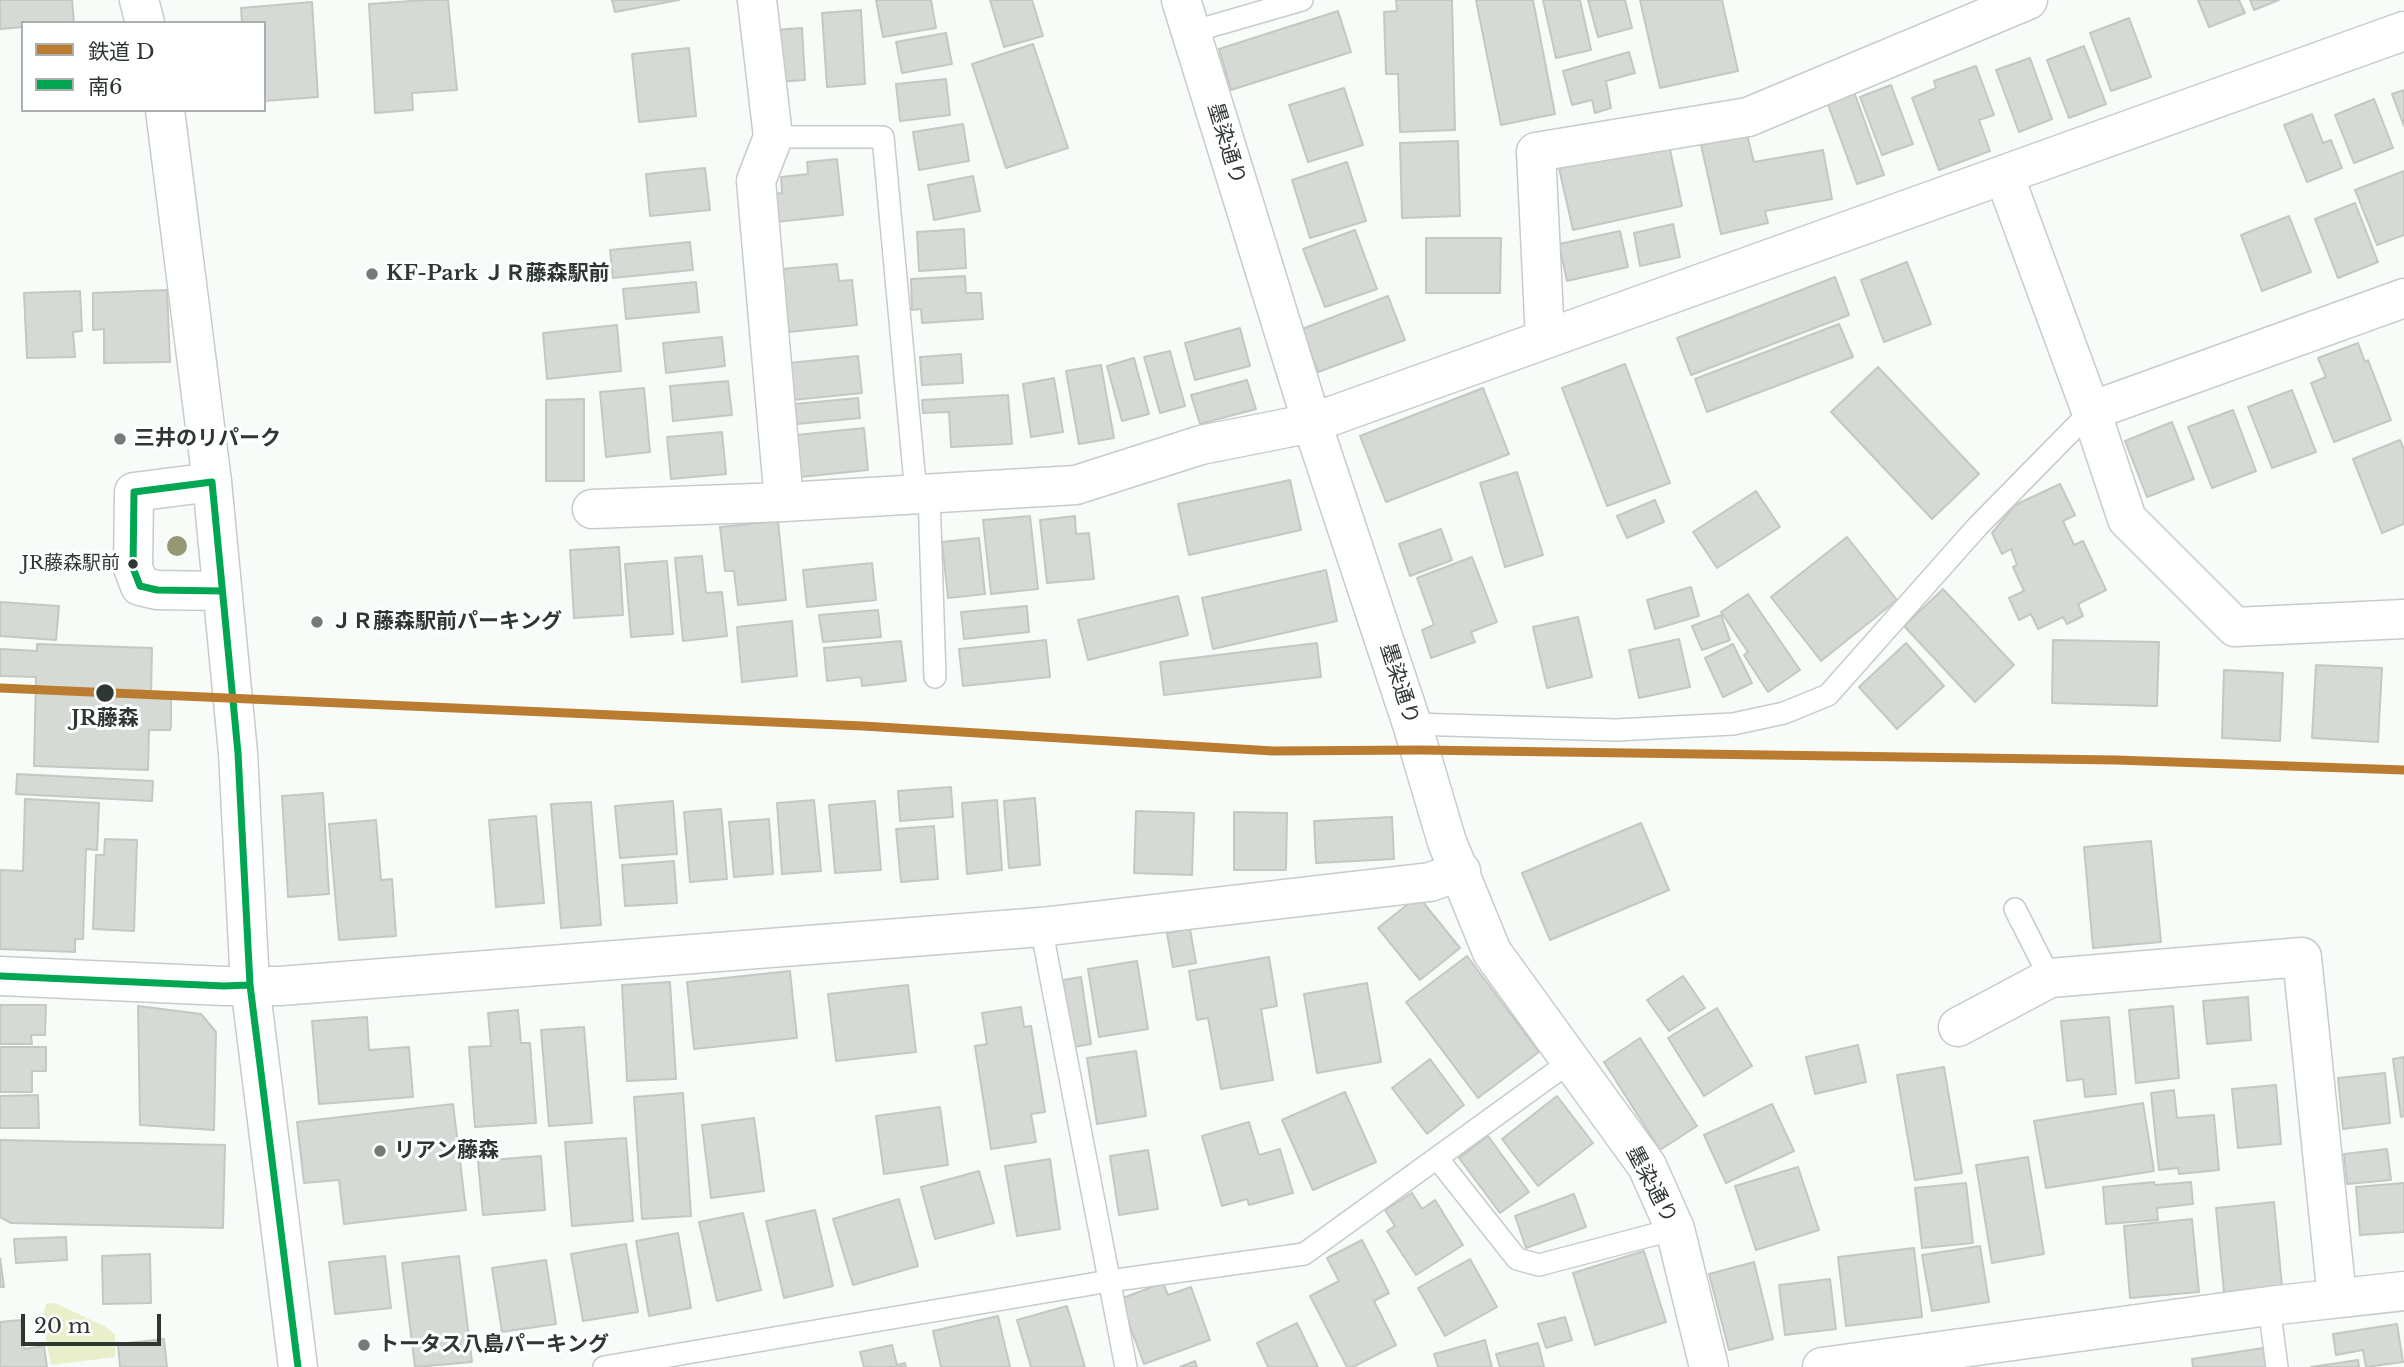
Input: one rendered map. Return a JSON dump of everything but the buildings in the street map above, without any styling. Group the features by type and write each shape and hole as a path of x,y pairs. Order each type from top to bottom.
{"street":[{"path":"139,0 144,21"},
{"path":"757,0 773,137 756,181 784,502"},
{"path":"1545,338 1536,152 1748,117 2028,0"},
{"name":"墨染通り","path":"1186,16 1312,422 1412,724 1447,842 1492,952 1647,1166 1675,1229 1709,1367"},
{"path":"592,509 784,502 1076,485 1201,445 1312,422 2404,31"},
{"path":"165,112 212,482 237,753 250,985 298,1367"},
{"path":"2004,175 2091,411 2127,519 2235,627 2404,619"},
{"path":"2091,411 2404,298"},
{"path":"212,482 134,492 133,568 140,586 158,590 222,591"},
{"path":"0,976 281,986 1041,927 1430,883 1461,871"},
{"path":"1958,1027 2049,978 2302,957 2337,1298"},
{"path":"1822,1367 2269,1306 2404,1291"}],"lane":[{"path":"1186,16 1302,0"},
{"path":"773,137 883,137 923,494 935,677"},
{"path":"1412,724 1616,730 1733,724 1784,713 1828,695 1977,527 2091,411"},
{"path":"2015,909 2049,978"},
{"path":"1041,927 1126,1367"},
{"path":"604,1367 1109,1280 1304,1254 1571,1061"},
{"path":"1437,1158 1517,1259 1539,1265 1675,1229"},
{"path":"2269,1306 2277,1367"}],"green space":[{"path":"55,1303 106,1327 115,1335 115,1357 51,1365 42,1318 46,1304"}],"rail line":[{"name":"D","path":"0,688 863,726 1273,751 1420,750 2116,760 2404,770"}],"transit line":[{"name":"南6","path":"222,591 157,590 140,586 133,568 134,492 212,482 238,753 250,985 298,1367"},
{"name":"南6","path":"0,976 250,985"}],"place":[{"name":"KF-Park ＪＲ藤森駅前","path":"372,274"},
{"name":"三井のリパーク","path":"120,439"},
{"name":"JR藤森駅前","path":"133,564"},
{"name":"ＪＲ藤森駅前パーキング","path":"317,622"},
{"name":"JR藤森","path":"105,693"},
{"name":"リアン藤森","path":"380,1151"},
{"name":"トータス八島パーキング","path":"364,1345"}]}
